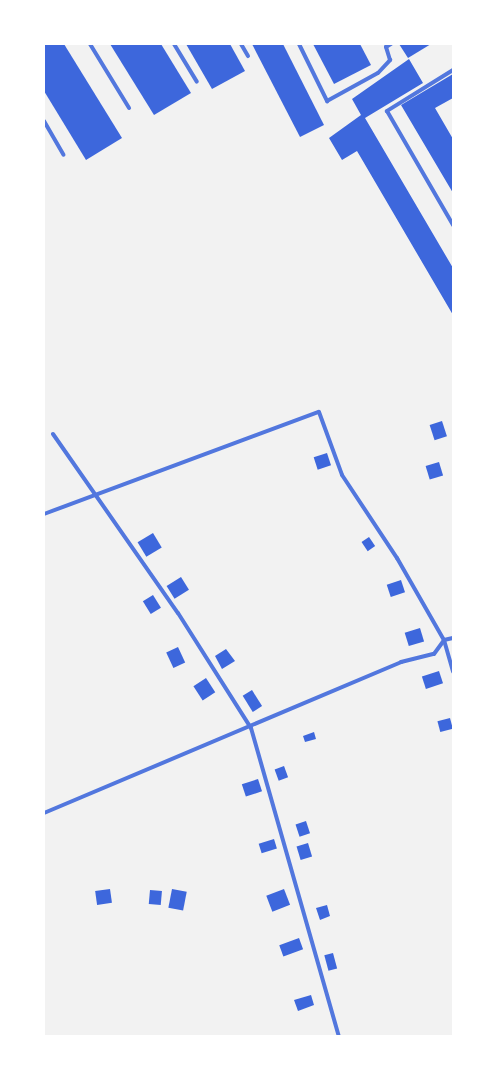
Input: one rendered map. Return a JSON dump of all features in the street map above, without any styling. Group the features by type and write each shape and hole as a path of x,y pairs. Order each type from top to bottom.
{"lane":[{"path":"90,44 130,108"},
{"path":"174,44 197,82"},
{"path":"241,44 248,56"},
{"path":"299,44 327,101 378,73 390,60 385,46 391,44"},
{"path":"453,70 387,110 453,224"},
{"path":"44,121 64,155"},
{"path":"44,514 319,412 342,475 397,558 444,640 453,672"},
{"path":"53,434 97,494 251,728 339,1036"},
{"path":"44,813 251,728 401,662 434,654 444,640 453,638"}],"building":[{"path":"44,44 64,44 122,138 86,160 44,91"},
{"path":"110,44 161,44 191,93 154,115"},
{"path":"186,44 230,44 245,71 212,89"},
{"path":"252,44 283,44 324,125 300,137"},
{"path":"313,44 360,44 371,65 334,84"},
{"path":"399,44 431,44 408,58"},
{"path":"409,59 423,83 365,118 453,268 453,315 357,151 342,160 329,138 361,115 352,99"},
{"path":"453,74 453,98 435,108 453,139 453,193 401,105"},
{"path":"442,421 447,436 435,440 430,425"},
{"path":"327,453 331,465 318,470 314,457"},
{"path":"439,462 443,475 430,479 426,466"},
{"path":"153,533 162,548 146,557 138,542"},
{"path":"369,537 375,546 368,551 362,542"},
{"path":"181,577 189,590 175,599 167,586"},
{"path":"401,580 405,592 391,597 387,585"},
{"path":"153,595 161,608 151,614 143,601"},
{"path":"420,628 424,641 409,646 405,633"},
{"path":"178,647 185,662 173,668 166,652"},
{"path":"226,649 235,661 222,669 215,656"},
{"path":"439,671 443,683 426,689 422,677"},
{"path":"206,678 215,692 203,700 193,686"},
{"path":"252,690 262,706 253,712 243,696"},
{"path":"450,718 453,729 440,732 437,721"},
{"path":"314,732 316,739 305,742 303,736"},
{"path":"284,766 288,777 279,781 275,769"},
{"path":"258,779 262,791 246,797 242,784"},
{"path":"306,821 310,833 300,837 296,824"},
{"path":"274,839 277,849 262,853 259,844"},
{"path":"308,843 312,856 301,860 297,847"},
{"path":"110,889 112,903 97,905 95,891"},
{"path":"172,889 187,892 183,911 168,908"},
{"path":"284,889 290,905 272,912 266,896"},
{"path":"150,890 162,891 161,905 149,904"},
{"path":"327,905 330,916 320,920 316,908"},
{"path":"299,938 303,949 283,956 279,945"},
{"path":"333,953 337,968 328,971 324,955"},
{"path":"311,995 314,1005 298,1011 294,1000"}]}
